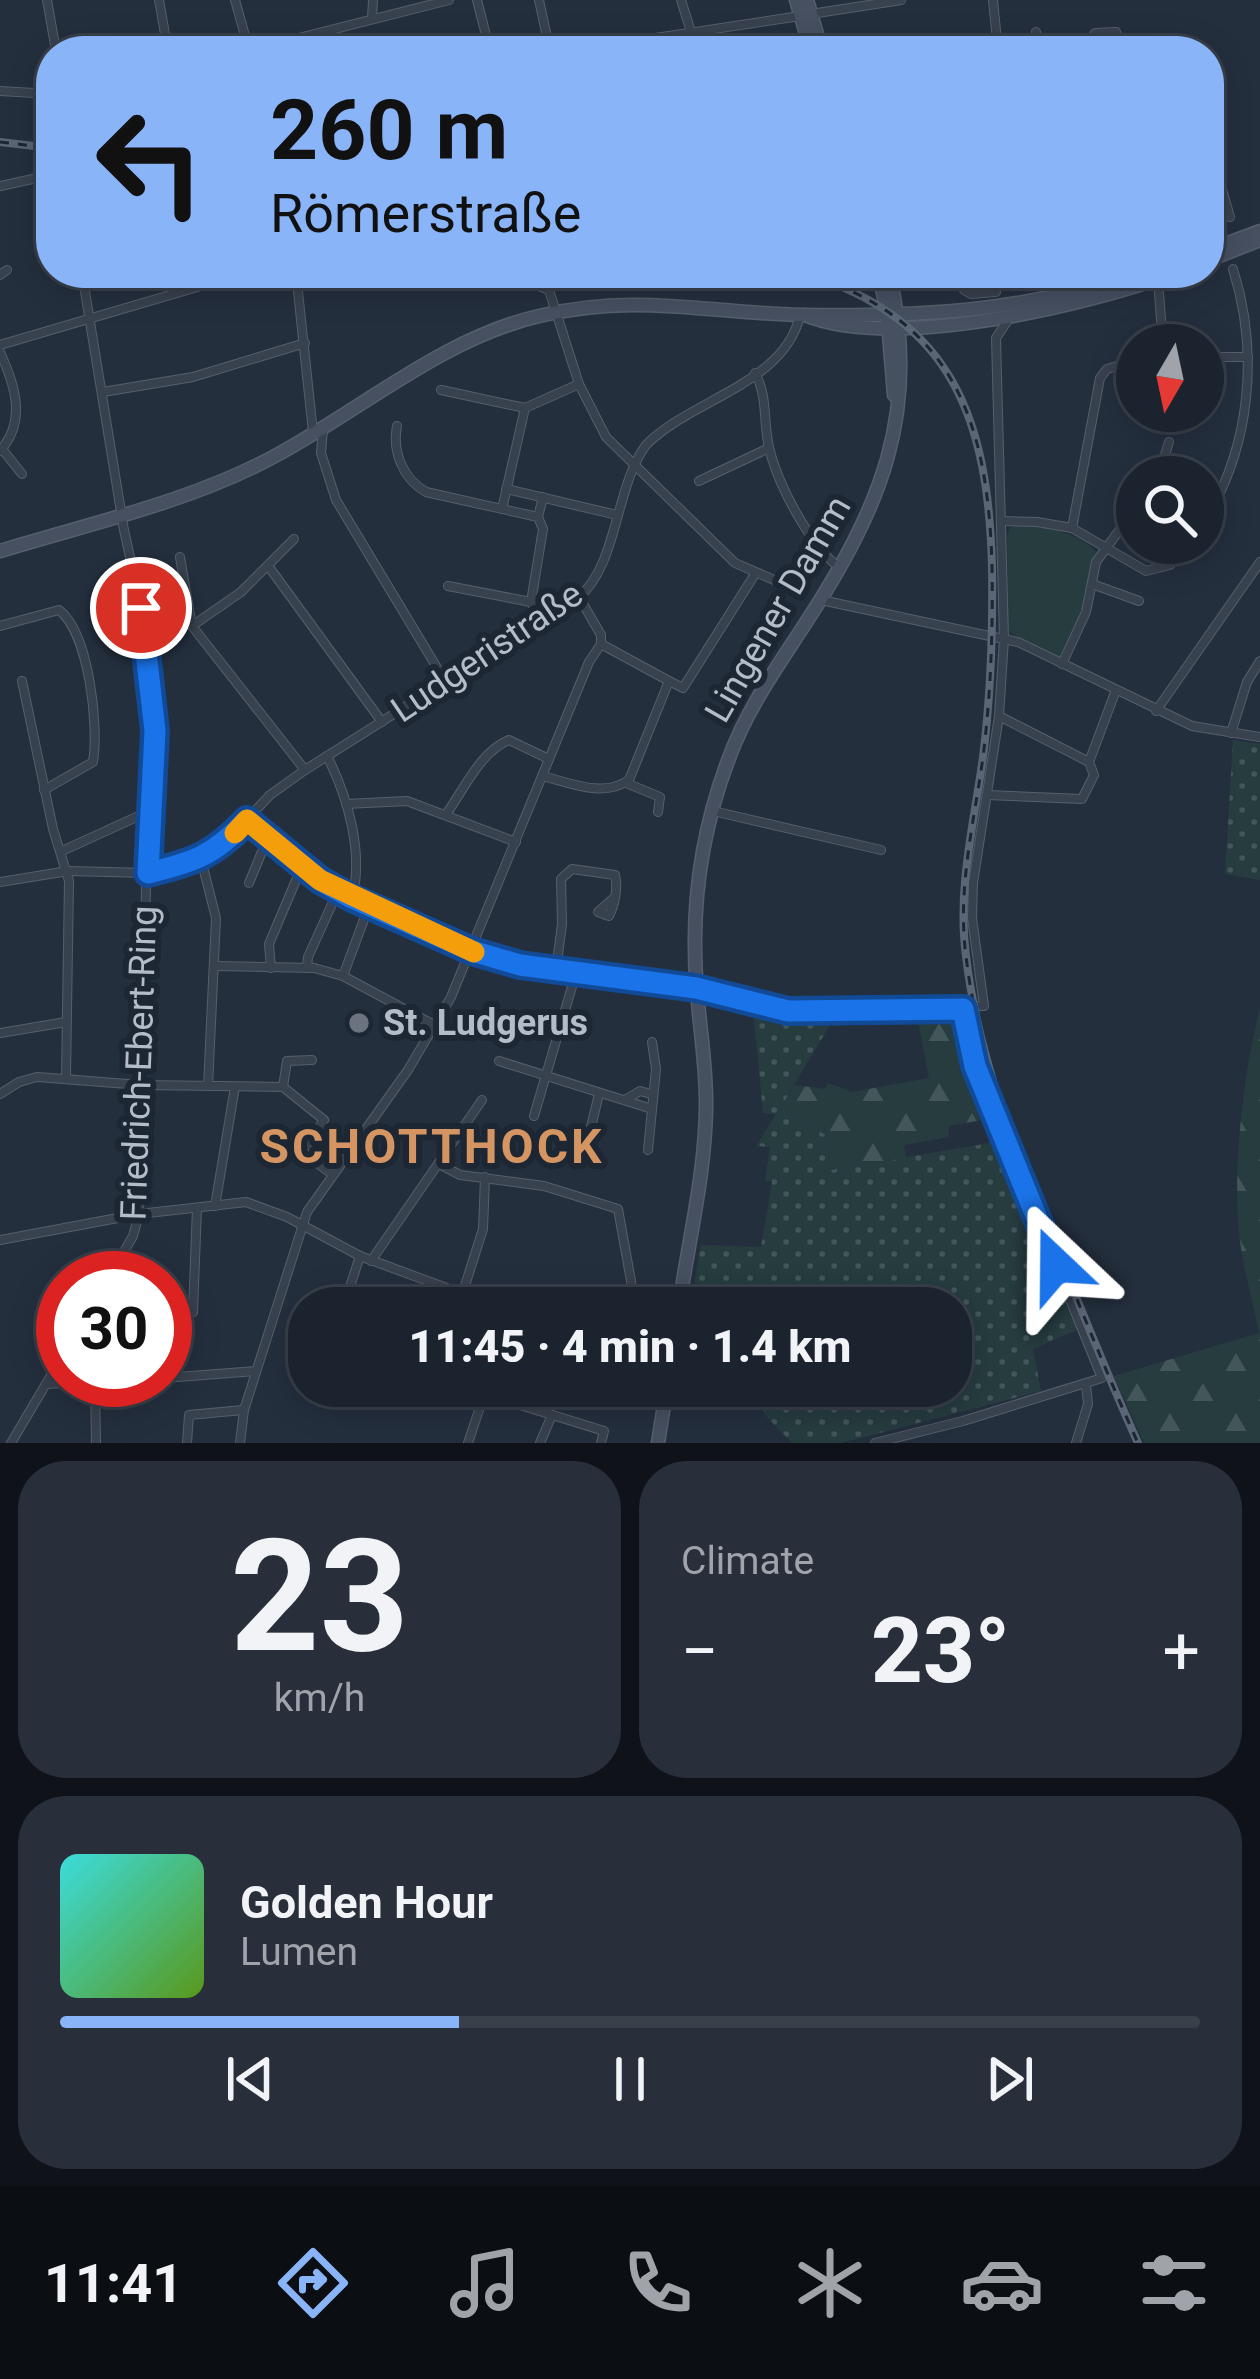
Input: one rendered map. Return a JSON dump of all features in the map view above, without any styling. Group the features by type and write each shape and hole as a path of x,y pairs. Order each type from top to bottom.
{"main road":[{"path":"796,0 806,10"},
{"path":"1224,244 1260,231"},
{"path":"1224,254 1260,240"},
{"path":"856,313 874,298 876,288"},
{"path":"883,288 894,321"},
{"path":"891,288 894,321"},
{"path":"0,551 225,479 317,432 464,346 535,316 653,302 802,315 856,313 894,321 1028,303 1086,288"},
{"path":"802,315 822,322 976,321 1065,307 1121,288"},
{"name":"Lingener Damm","path":"682,1287 706,1113 696,988 697,879 712,811 748,714 868,518 894,439 902,381 894,321"},
{"path":"658,1443 664,1407"}],"street":[{"path":"47,0 53,36"},
{"path":"159,0 165,36"},
{"path":"236,0 245,36"},
{"path":"372,20 373,0"},
{"path":"309,36 449,0"},
{"path":"477,0 486,36"},
{"path":"539,0 547,36"},
{"path":"681,0 692,36"},
{"path":"670,36 806,10 902,0"},
{"path":"993,0 997,36"},
{"path":"1036,32 1037,36"},
{"path":"0,92 36,93"},
{"path":"0,186 36,179"},
{"path":"1224,197 1230,218"},
{"path":"1224,485 1250,385 1240,290 1233,269"},
{"name":"Friedrich-Ebert-Ring","path":"85,288 149,657 155,731 139,1214 124,1251"},
{"path":"22,474 1,450 17,423 16,397 0,348 194,288"},
{"path":"298,288 320,454 336,500 445,681"},
{"path":"546,288 559,312 579,384 606,437 735,563 794,589"},
{"path":"964,288 971,294 996,292 997,288"},
{"path":"1158,288 1161,324"},
{"name":"Ludgeristraße","path":"0,882 68,871 148,873 201,859 220,848 270,795 305,770 579,597 596,575 633,467 653,437 785,350 802,315"},
{"path":"247,820 338,891 472,951 520,965 696,988 788,1011 984,1006 973,900 1000,716 1004,640 996,338 1011,316"},
{"path":"976,321 996,338"},
{"path":"103,392 194,377 305,343"},
{"path":"1224,357 1249,357"},
{"path":"1072,528 1100,378 1107,368 1116,366"},
{"path":"755,373 769,448 820,554 840,568"},
{"path":"441,390 525,408 579,384"},
{"path":"502,509 525,408"},
{"path":"314,415 317,432 311,444 320,454"},
{"path":"397,426 394,440 413,485 538,517"},
{"path":"1165,456 1169,442"},
{"path":"699,482 769,448"},
{"path":"506,489 617,515"},
{"path":"541,621 531,602 543,529 538,517 543,497"},
{"path":"1001,521 1072,528 1116,554"},
{"path":"1062,664 1086,612 1096,562 1116,535"},
{"path":"192,626 241,592 294,539"},
{"path":"180,557 192,626 305,770"},
{"path":"1133,564 1146,572 1171,564"},
{"path":"1156,711 1259,564"},
{"path":"268,567 382,722"},
{"path":"602,644 683,688 755,574"},
{"path":"1092,584 1139,601"},
{"path":"448,586 531,602"},
{"path":"240,1443 244,1410 314,1199 436,1026 472,951 589,662 602,644 579,597"},
{"path":"821,599 1004,640 1192,726 1260,737"},
{"path":"0,626 59,610 71,619 87,672 96,729 93,762 44,790"},
{"path":"1232,733 1247,682 1260,661"},
{"path":"22,681 44,790 68,871 66,1078"},
{"path":"625,783 669,681"},
{"path":"1089,762 1117,690"},
{"path":"987,795 1082,800 1094,775 1089,762 1000,716"},
{"path":"448,813 502,741 549,759"},
{"path":"327,756 346,804 358,875 352,898"},
{"path":"542,776 604,790 625,783 660,797 658,812"},
{"path":"346,804 407,801 516,842"},
{"path":"62,851 154,809"},
{"path":"712,811 881,850"},
{"path":"249,883 268,837"},
{"path":"201,859 216,917 208,1086"},
{"path":"271,968 269,944 302,866"},
{"path":"556,970 561,879 572,869 615,875 615,897"},
{"path":"307,968 338,891"},
{"path":"344,976 369,906"},
{"path":"214,966 307,968 344,976 436,1026"},
{"path":"534,1116 576,973"},
{"path":"875,1443 1102,1378 975,1066 963,1009"},
{"path":"0,1033 67,1022"},
{"path":"649,1150 656,1069 652,1042"},
{"path":"283,1087 287,1061 312,1060"},
{"path":"499,1061 652,1109"},
{"path":"0,1094 38,1077 141,1085 283,1087 324,1120 302,1151 332,1174"},
{"path":"215,1206 236,1087"},
{"path":"623,1101 640,1091 651,1094"},
{"path":"589,1135 599,1094"},
{"path":"371,1261 482,1100"},
{"path":"439,1164 460,1175 544,1186 619,1209 632,1287"},
{"path":"465,1287 483,1228 485,1177"},
{"path":"0,1240 139,1214 246,1202 371,1261 441,1287"},
{"path":"192,1312 197,1208"},
{"path":"350,1287 360,1256"},
{"path":"192,1376 256,1371"},
{"path":"1076,1443 1088,1404 1086,1385"},
{"path":"11,1443 36,1400"},
{"path":"95,1407 96,1443"},
{"path":"468,1443 480,1407"},
{"path":"531,1407 604,1431 601,1443"},
{"path":"187,1443 189,1415 244,1410"},
{"path":"540,1443 552,1415"}],"green space":[{"path":"1019,525 1071,535 1097,553 1084,610 1063,658 1008,628 1007,536 1010,528"},
{"path":"1233,740 1260,744 1260,880 1225,874"},
{"path":"753,1007 777,1013 837,1013 780,1109 826,1135 830,1170 1002,1141 1079,1329 1033,1349 1041,1391 841,1443 792,1443 764,1414 764,1407 972,1407 972,1287 694,1287 701,1245 761,1247 772,1181 765,1181 770,1147 756,1146 776,1114 763,1113"},
{"path":"1260,1009 1260,1443 1144,1443 1114,1376 1259,1333 1240,1245 1237,1178 1244,1091"},
{"path":"917,1016 959,1018 993,1118 949,1126 949,1137 904,1145 906,1158 830,1170 826,1135 780,1109 795,1085 825,1089 828,1083 852,1092 929,1078"}],"railway":[{"path":"0,142 36,146"},
{"path":"841,288 896,317 928,347 953,382 982,465 989,514 991,661 964,906 972,994 1014,1142 1138,1443"}],"slow traffic":[{"path":"235,833 247,820 320,880 474,952"}],"place":[{"name":"St. Ludgerus","path":"359,1023"}],"district":[{"name":"SCHOTTHOCK","path":"432,1146"}],"route":[{"path":"141,608 155,731 148,873 201,859 220,848 247,820 320,880 352,898 472,951 520,965 696,988 788,1011 963,1009 975,1066 1056,1265"}]}
